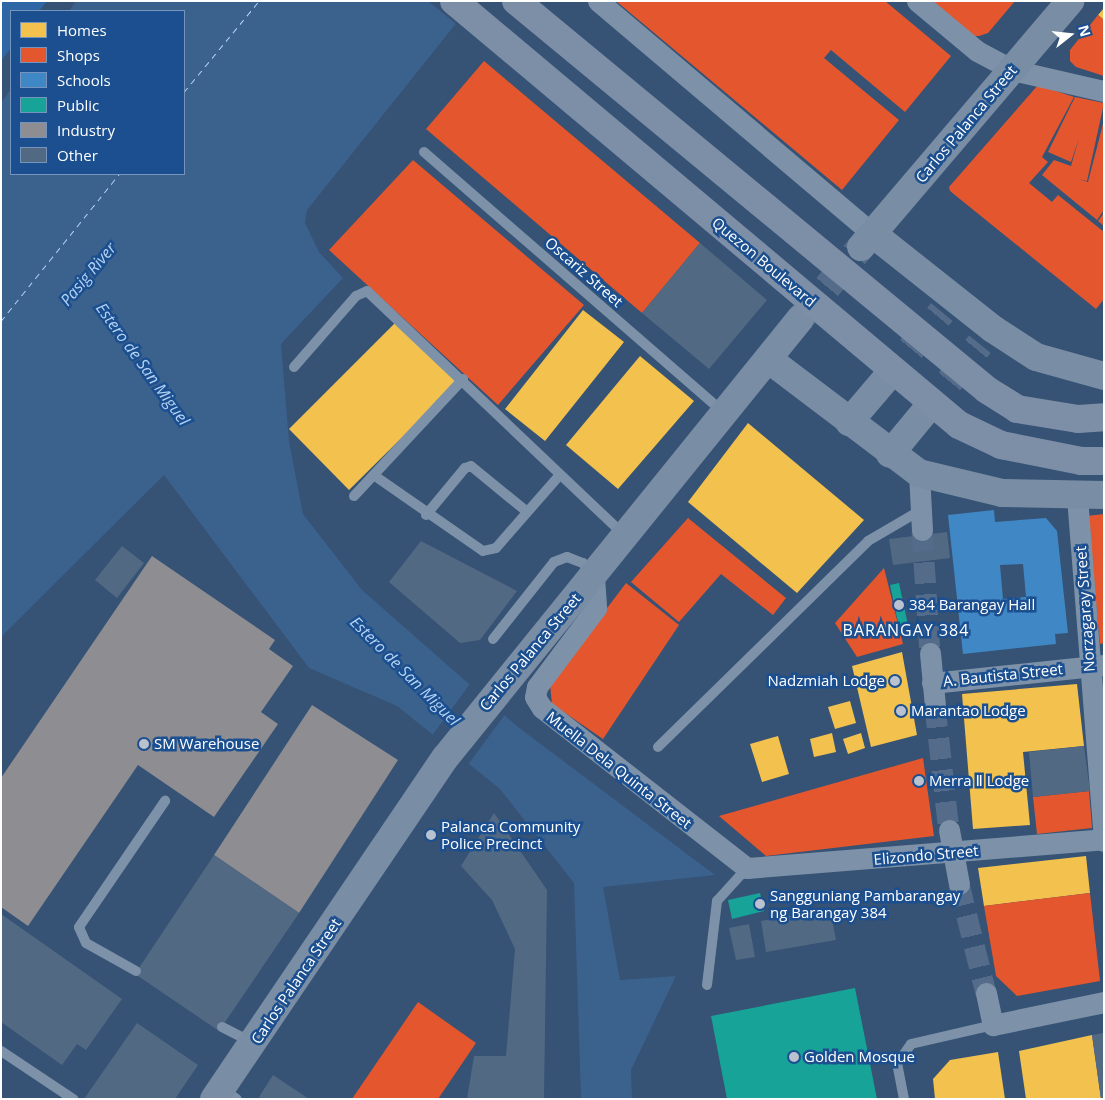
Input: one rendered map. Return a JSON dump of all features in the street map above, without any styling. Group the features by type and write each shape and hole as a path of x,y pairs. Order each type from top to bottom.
{"main road":[{"name":"Quezon Boulevard","path":"454,1 959,425 1001,445 1092,461"},
{"path":"516,1 987,390 1017,409 1091,418"}],"street":[{"path":"598,1 867,240 986,336 1036,357 1104,376"},
{"path":"917,1 977,51 1012,70 1104,91"},
{"name":"Carlos Palanca Street","path":"867,240 1070,1"},
{"name":"Carlos Palanca Street","path":"224,1095 254,1044 437,768 489,699 594,577 800,319"},
{"path":"768,359 890,454 919,473 1002,493 1077,497 1104,494"},
{"path":"849,422 884,381"},
{"path":"890,454 923,414"},
{"path":"919,473 922,530"},
{"name":"Norzagaray Street","path":"1077,497 1096,666 1104,839"},
{"name":"Muella Dela Quinta Street","path":"594,577 596,608 537,687 535,698 542,708 747,868"},
{"path":"930,653 935,706"},
{"name":"A. Bautista Street","path":"932,683 1096,666"},
{"path":"949,830 959,884"},
{"name":"Elizondo Street","path":"747,868 952,853 1104,839"},
{"path":"986,994 993,1025 1104,1002"}],"lane":[{"name":"Oscariz Street","path":"424,152 725,414"},
{"path":"294,367 356,296 367,291 464,380 558,477 625,536"},
{"path":"354,496 464,380"},
{"path":"426,515 465,468 471,466 526,511"},
{"path":"375,476 426,515 483,552 496,548 526,511 558,477"},
{"path":"658,747 868,541 920,510"},
{"path":"494,639 554,562 567,557 583,563 594,577"},
{"path":"136,971 86,943 79,927 165,801"},
{"path":"707,986 717,901 747,868"},
{"path":"904,1099 897,1064 911,1044 993,1025"},
{"path":"222,1027 254,1044"},
{"path":"1,1051 73,1099"}],"shaded area":[{"path":"1,1 47,1 40,10 10,10 10,49 1,61"}],"water":[{"path":"76,1 474,1 307,210 305,223 319,252 343,278 281,344 289,441 303,514 362,590 518,727 715,875 603,887 620,980 676,976 631,1070 632,1099 581,1099 574,883 500,789 397,706 309,668 164,475 1,637 1,103 10,90 10,175 185,175 185,10 70,10"}],"pier":[{"path":"428,1 477,1 460,27"},
{"path":"470,684 506,713 467,766 431,737"}],"building: Homes":[{"path":"1104,8 1104,20 1098,15"},
{"path":"583,310 624,342 545,441 505,409"},
{"path":"398,320 461,379 349,490 289,429"},
{"path":"640,356 694,401 618,489 566,445"},
{"path":"748,423 864,520 797,593 688,502"},
{"path":"902,652 917,735 871,747 852,666"},
{"path":"1077,684 1084,746 1023,752 1030,825 973,829 962,694"},
{"path":"850,701 856,723 835,729 828,707"},
{"path":"832,733 836,752 814,757 810,739"},
{"path":"861,733 865,748 848,754 843,739"},
{"path":"778,736 789,774 762,782 750,744"},
{"path":"1086,856 1090,893 984,906 978,868"},
{"path":"1092,1035 1101,1099 1026,1099 1019,1051"},
{"path":"998,1052 1005,1099 935,1099 933,1079 950,1060"}],"building: Shops":[{"path":"616,1 885,1 951,56 905,112 831,50 824,58 899,120 842,190"},
{"path":"929,1 1015,1 988,33 979,36 969,36"},
{"path":"1098,15 1104,20 1104,76 1076,67 1070,61 1070,50"},
{"path":"484,61 700,243 642,313 426,129"},
{"path":"1038,85 1074,97 1042,157 1048,162 1029,183 1052,202 1058,195 1104,232 1104,299 1096,309 950,191 949,187"},
{"path":"1075,97 1104,103 1087,181 1078,179 1088,182 1104,120 1104,210 1097,220 1042,175 1054,160 1071,166 1079,138 1071,162 1048,152"},
{"path":"413,160 584,305 498,405 329,250"},
{"path":"1104,213 1104,226 1098,221"},
{"path":"1104,514 1104,643 1100,644 1087,516"},
{"path":"688,518 786,598 773,615 721,574 679,622 631,582"},
{"path":"884,568 903,644 857,657 835,623"},
{"path":"626,583 679,625 603,739 552,704 550,684"},
{"path":"923,758 934,836 766,856 719,816"},
{"path":"1089,791 1092,828 1037,834 1033,797"},
{"path":"1090,893 1100,981 1017,996 996,976 984,906"},
{"path":"418,1002 476,1043 438,1099 352,1099"}],"building: Schools":[{"path":"994,510 995,522 1046,518 1057,531 1068,633 1055,634 1056,644 963,654 948,515","holes":["1023,564 1026,597 1003,599 1000,565"]}],"building: Public":[{"name":"384 Barangay Hall","path":"899,583 908,625 899,627 890,585"},
{"path":"760,893 764,911 732,919 728,900"},
{"name":"Golden Mosque","path":"855,988 877,1099 727,1099 711,1016"}],"building: Industry":[{"name":"SM Warehouse","path":"152,556 275,640 269,649 293,666 261,712 278,724 214,817 138,765 28,926 1,907 1,778"},
{"name":"SM Warehouse","path":"312,705 398,760 299,913 214,855"}],"building: Other":[{"path":"700,243 767,300 709,369 642,313"},
{"path":"947,532 950,558 893,565 889,539"},
{"path":"421,541 517,591 480,640 460,643 389,582"},
{"path":"122,546 144,563 117,598 95,580"},
{"path":"1084,746 1090,791 1033,797 1029,752"},
{"path":"494,813 547,890 544,1099 467,1099 474,1056 506,1056 515,949 492,900 461,866"},
{"path":"214,855 299,913 219,1031 135,974"},
{"path":"830,909 836,940 766,952 761,921"},
{"path":"1,914 122,999 86,1050 77,1044 62,1065 1,1022"},
{"path":"749,924 755,957 736,960 729,928"},
{"path":"137,1023 198,1065 175,1099 84,1099"},
{"path":"1104,1033 1104,1099 1101,1099 1092,1035"},
{"path":"273,1075 309,1099 262,1099 259,1097"}],"ferry route":[{"path":"185,91 259,1"},
{"path":"1,321 118,175"}],"tunnel":[{"path":"800,319 861,247"},
{"path":"884,381 942,312"},
{"path":"923,414 980,344"},
{"path":"922,530 930,653"},
{"path":"935,706 949,830"},
{"path":"959,884 986,993"}],"place":[{"name":"384 Barangay Hall","path":"899,605"},
{"name":"Nadzmiah Lodge","path":"895,681"},
{"name":"Marantao Lodge","path":"901,711"},
{"name":"SM Warehouse","path":"144,744"},
{"name":"Merra Ⅱ Lodge","path":"919,781"},
{"name":"Palanca Community Police Precinct","path":"431,835"},
{"name":"Sangguniang Pambarangay ng Barangay 384","path":"760,904"},
{"name":"Golden Mosque","path":"794,1057"}],"district":[{"name":"BARANGAY 384","path":"906,630"}],"water label":[{"name":"Pasig River","path":"88,274"},
{"name":"Estero de San Miguel","path":"143,364"},
{"name":"Estero de San Miguel","path":"405,671"}]}
